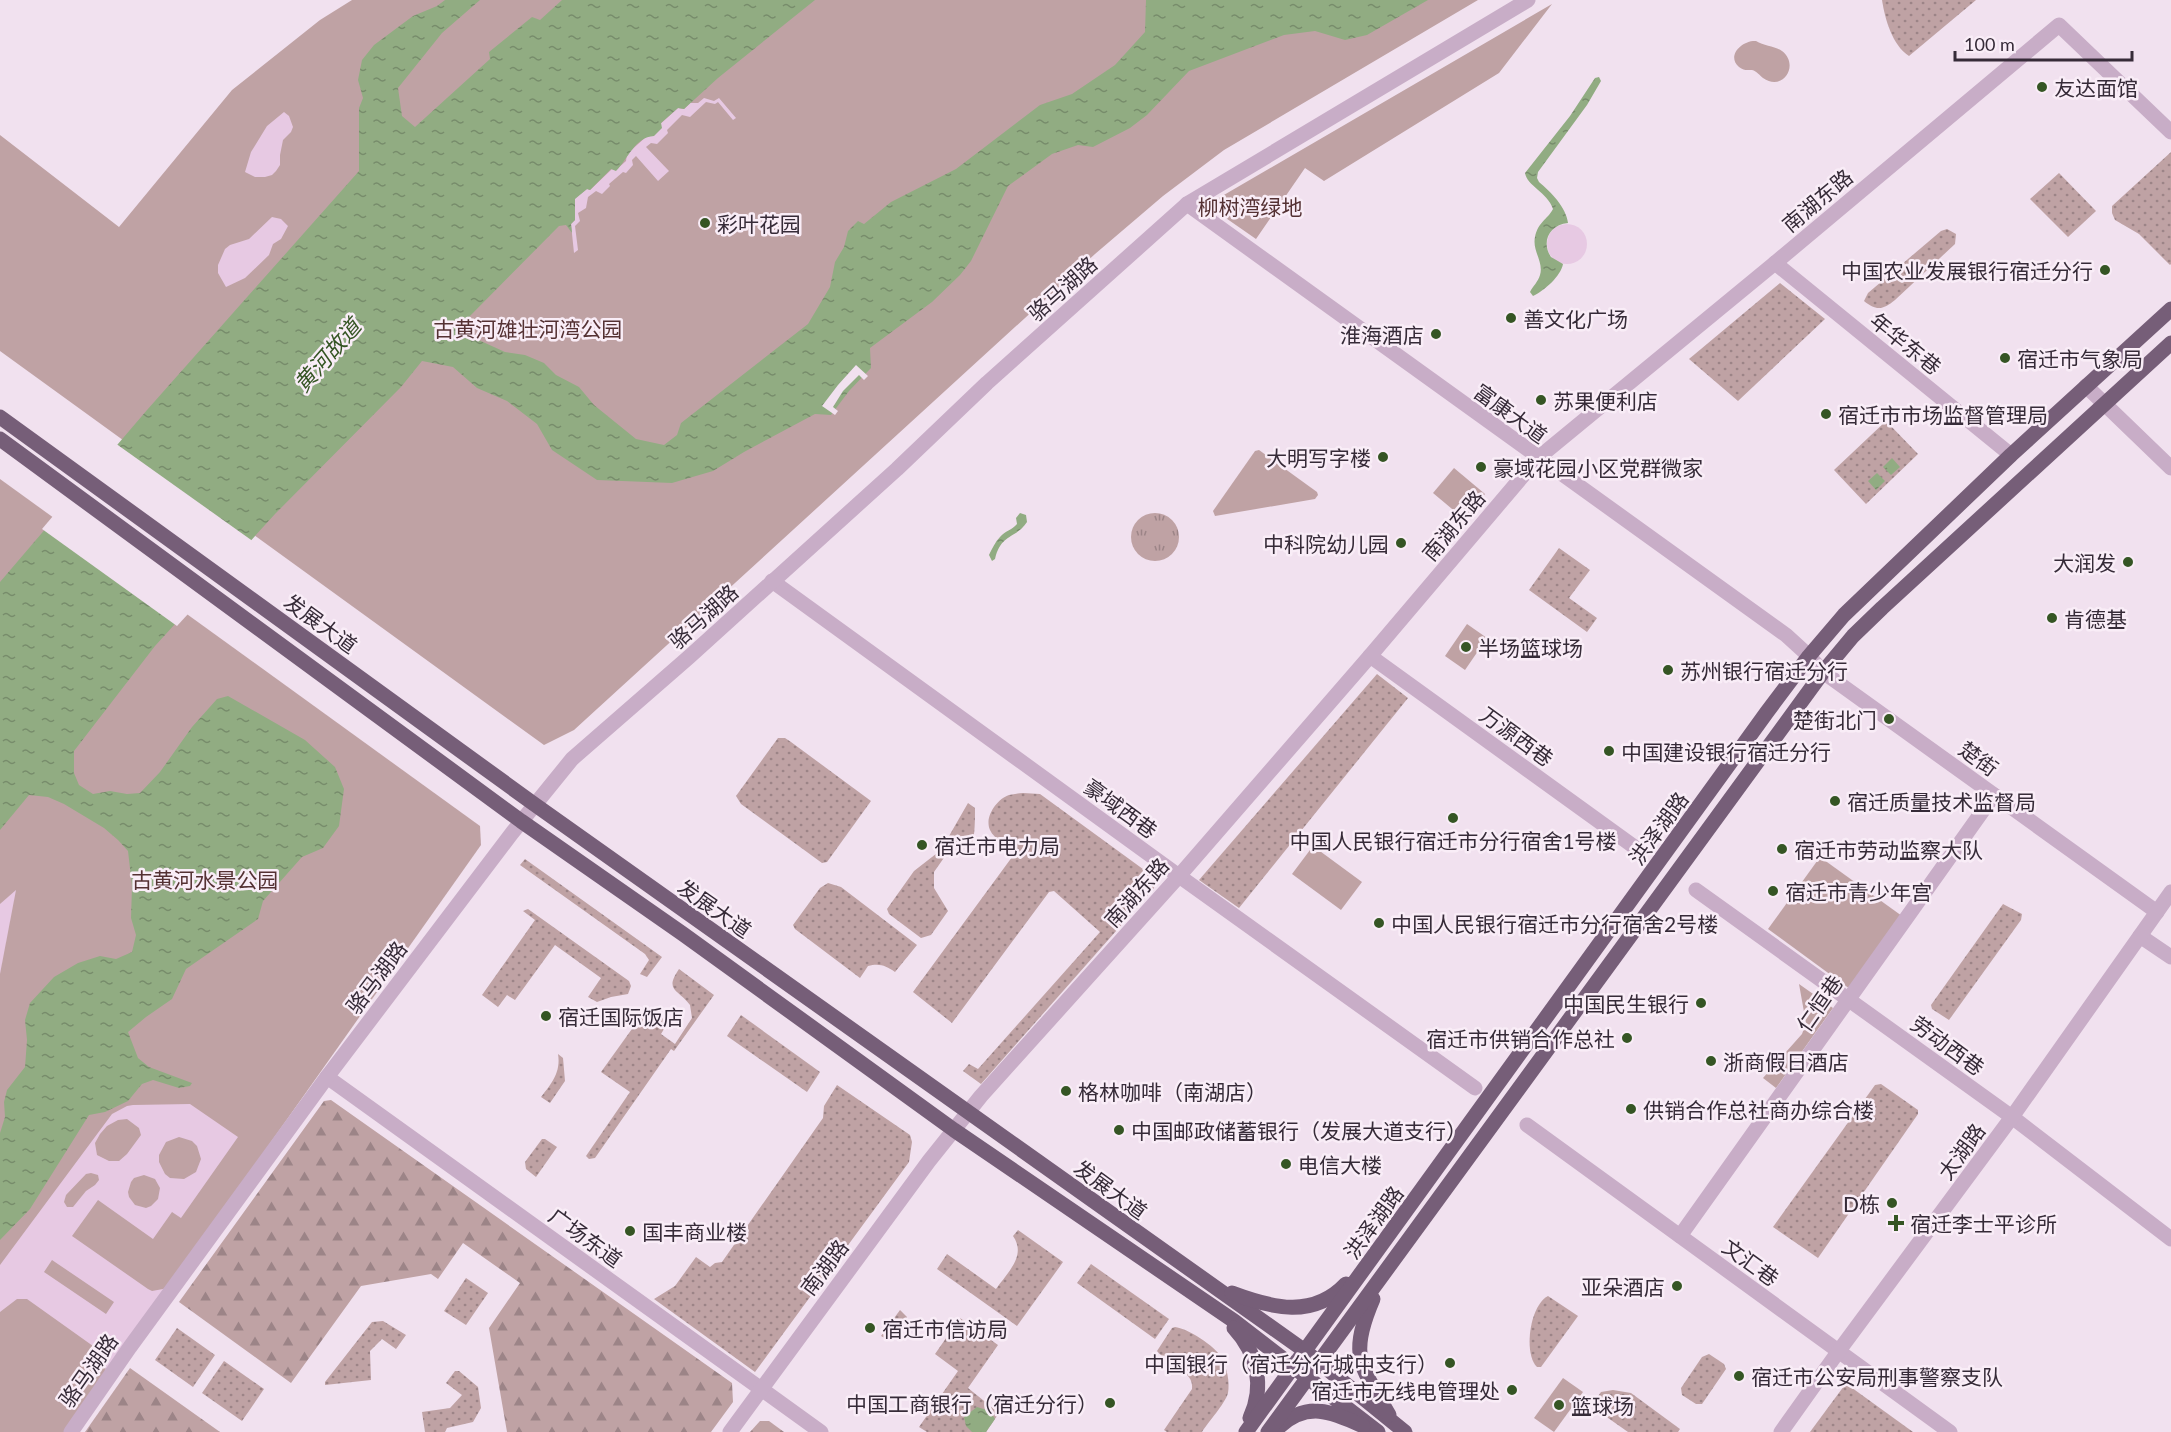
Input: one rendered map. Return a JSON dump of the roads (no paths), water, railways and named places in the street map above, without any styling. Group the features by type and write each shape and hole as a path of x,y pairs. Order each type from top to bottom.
{"main road":[{"name":"洪泽湖路","path":"1245,1432 1809,656 1844,615 2011,455 2171,309"},
{"name":"洪泽湖路","path":"1268,1432 1823,672 1853,636 1875,615 2171,343"},
{"name":"发展大道","path":"0,417 534,804 1305,1351 1399,1428"},
{"name":"发展大道","path":"0,439 521,821 683,934 954,1130 1234,1321 1377,1432"},
{"path":"1210,1285 1257,1303 1281,1308 1313,1304 1329,1299 1339,1291 1382,1244"},
{"path":"1398,1253 1374,1297 1359,1337 1360,1359 1364,1372 1399,1428"},
{"path":"1200,1298 1246,1342 1255,1361 1258,1374 1257,1398 1245,1432"},
{"path":"1274,1432 1288,1419 1312,1410 1377,1432"}],"street":[{"name":"骆马湖路","path":"71,1432 130,1347 327,1077 534,804 572,759 897,469 987,383 1187,204 1528,0"},
{"name":"南湖东路","path":"954,1130 1179,876 1538,458 2060,25 2171,132"},
{"name":"富康大道","path":"1187,204 1786,635 1809,656"},
{"name":"年华东巷","path":"1775,263 2011,455"},
{"path":"2086,386 2104,406 2171,468"},
{"name":"豪域西巷","path":"772,581 1475,1088"},
{"name":"万源西巷","path":"1370,656 1641,851"},
{"name":"楚街","path":"1809,656 1823,672 2157,912"},
{"name":"仁恒巷","path":"1680,1236 1994,795"},
{"name":"劳动西巷","path":"1696,890 2012,1117 2171,1239"},
{"name":"太湖路","path":"1781,1432 2012,1117 2171,892"},
{"path":"2140,936 2171,957"},
{"name":"广场东道","path":"327,1077 821,1432"},
{"name":"文汇巷","path":"1527,1125 1950,1432"},
{"name":"南湖路","path":"730,1432 954,1130"}],"water":[{"name":"黄河故道","path":"445,0 480,0 442,33 398,88 402,116 415,127 490,59 489,52 532,17 540,20 562,0 815,0 718,78 684,109 678,108 661,123 662,128 654,136 647,137 637,144 616,171 611,169 590,190 587,189 575,199 575,220 571,224 572,233 566,225 559,226 466,320 472,337 505,352 525,355 544,363 556,375 579,387 594,405 636,439 664,445 677,435 681,423 808,324 830,287 835,262 844,247 848,231 858,221 864,224 891,202 956,169 1040,105 1072,94 1115,65 1145,32 1146,0 1428,0 1367,35 1345,40 1315,31 1284,35 1189,71 1147,115 1130,128 1093,147 1078,145 1052,154 1008,186 971,261 960,275 932,302 870,348 871,368 849,391 831,415 815,414 713,471 672,483 597,480 552,450 537,424 507,401 477,388 453,367 422,361 401,387 275,514 155,646 74,751 74,773 79,785 93,794 110,791 127,794 140,793 160,772 192,727 217,699 228,696 305,740 335,767 344,789 339,826 323,848 302,857 263,901 258,919 186,969 172,999 128,1032 138,1058 149,1067 192,1083 190,1086 179,1088 153,1080 142,1084 128,1101 105,1112 89,1115 30,1209 0,1240 0,1133 5,1117 4,1102 7,1090 25,1067 27,1040 25,1020 30,1003 54,977 78,963 100,956 116,959 132,952 136,935 131,918 132,886 128,851 104,828 64,804 48,797 29,795 0,830 0,582 147,410 359,171 359,108 363,98 358,80 362,60 374,45 413,16"},
{"path":"1599,77 1601,81 1587,105 1538,172 1539,182 1561,206 1568,223 1556,227 1547,240 1551,257 1563,264 1562,269 1551,283 1533,296 1530,292 1541,270 1535,237 1538,228 1553,209 1546,198 1529,182 1525,173 1570,116 1595,78"},
{"path":"1892,458 1900,467 1891,475 1883,467"},
{"path":"1877,473 1885,481 1876,490 1868,481"},
{"path":"1020,513 1026,515 1027,522 1005,540 992,561 989,555 998,539 1017,524 1016,518"},
{"path":"977,1407 990,1411 995,1419 986,1432 972,1432 966,1426 964,1417"}],"place":[{"name":"友达面馆","path":"2042,87"},
{"name":"彩叶花园","path":"705,223"},
{"name":"中国农业发展银行宿迁分行","path":"2105,270"},
{"name":"善文化广场","path":"1511,318"},
{"name":"淮海酒店","path":"1436,334"},
{"name":"宿迁市气象局","path":"2005,358"},
{"name":"苏果便利店","path":"1541,400"},
{"name":"宿迁市市场监督管理局","path":"1826,414"},
{"name":"大明写字楼","path":"1383,457"},
{"name":"豪域花园小区党群微家","path":"1481,467"},
{"name":"中科院幼儿园","path":"1401,543"},
{"name":"大润发","path":"2128,562"},
{"name":"肯德基","path":"2052,618"},
{"name":"半场篮球场","path":"1466,647"},
{"name":"苏州银行宿迁分行","path":"1668,670"},
{"name":"楚街北门","path":"1889,719"},
{"name":"中国建设银行宿迁分行","path":"1609,751"},
{"name":"宿迁质量技术监督局","path":"1835,801"},
{"name":"中国人民银行宿迁市分行宿舍1号楼","path":"1453,818"},
{"name":"宿迁市电力局","path":"922,845"},
{"name":"宿迁市劳动监察大队","path":"1782,849"},
{"name":"宿迁市青少年宫","path":"1773,891"},
{"name":"中国人民银行宿迁市分行宿舍2号楼","path":"1379,923"},
{"name":"中国民生银行","path":"1701,1003"},
{"name":"宿迁国际饭店","path":"546,1016"},
{"name":"宿迁市供销合作总社","path":"1627,1038"},
{"name":"浙商假日酒店","path":"1711,1061"},
{"name":"格林咖啡（南湖店）","path":"1066,1091"},
{"name":"供销合作总社商办综合楼","path":"1631,1109"},
{"name":"中国邮政储蓄银行（发展大道支行）","path":"1119,1130"},
{"name":"电信大楼","path":"1286,1164"},
{"name":"D栋","path":"1892,1203"},
{"name":"宿迁李士平诊所","path":"1896,1223"},
{"name":"国丰商业楼","path":"630,1231"},
{"name":"亚朵酒店","path":"1677,1286"},
{"name":"宿迁市信访局","path":"870,1328"},
{"name":"中国银行（宿迁分行城中支行）","path":"1450,1363"},
{"name":"宿迁市公安局刑事警察支队","path":"1739,1376"},
{"name":"宿迁市无线电管理处","path":"1512,1390"},
{"name":"中国工商银行（宿迁分行）","path":"1110,1403"},
{"name":"篮球场","path":"1559,1405"}],"park label":[{"name":"柳树湾绿地","path":"1250,206"},
{"name":"古黄河雄壮河湾公园","path":"528,328"},
{"name":"古黄河水景公园","path":"205,879"}]}
